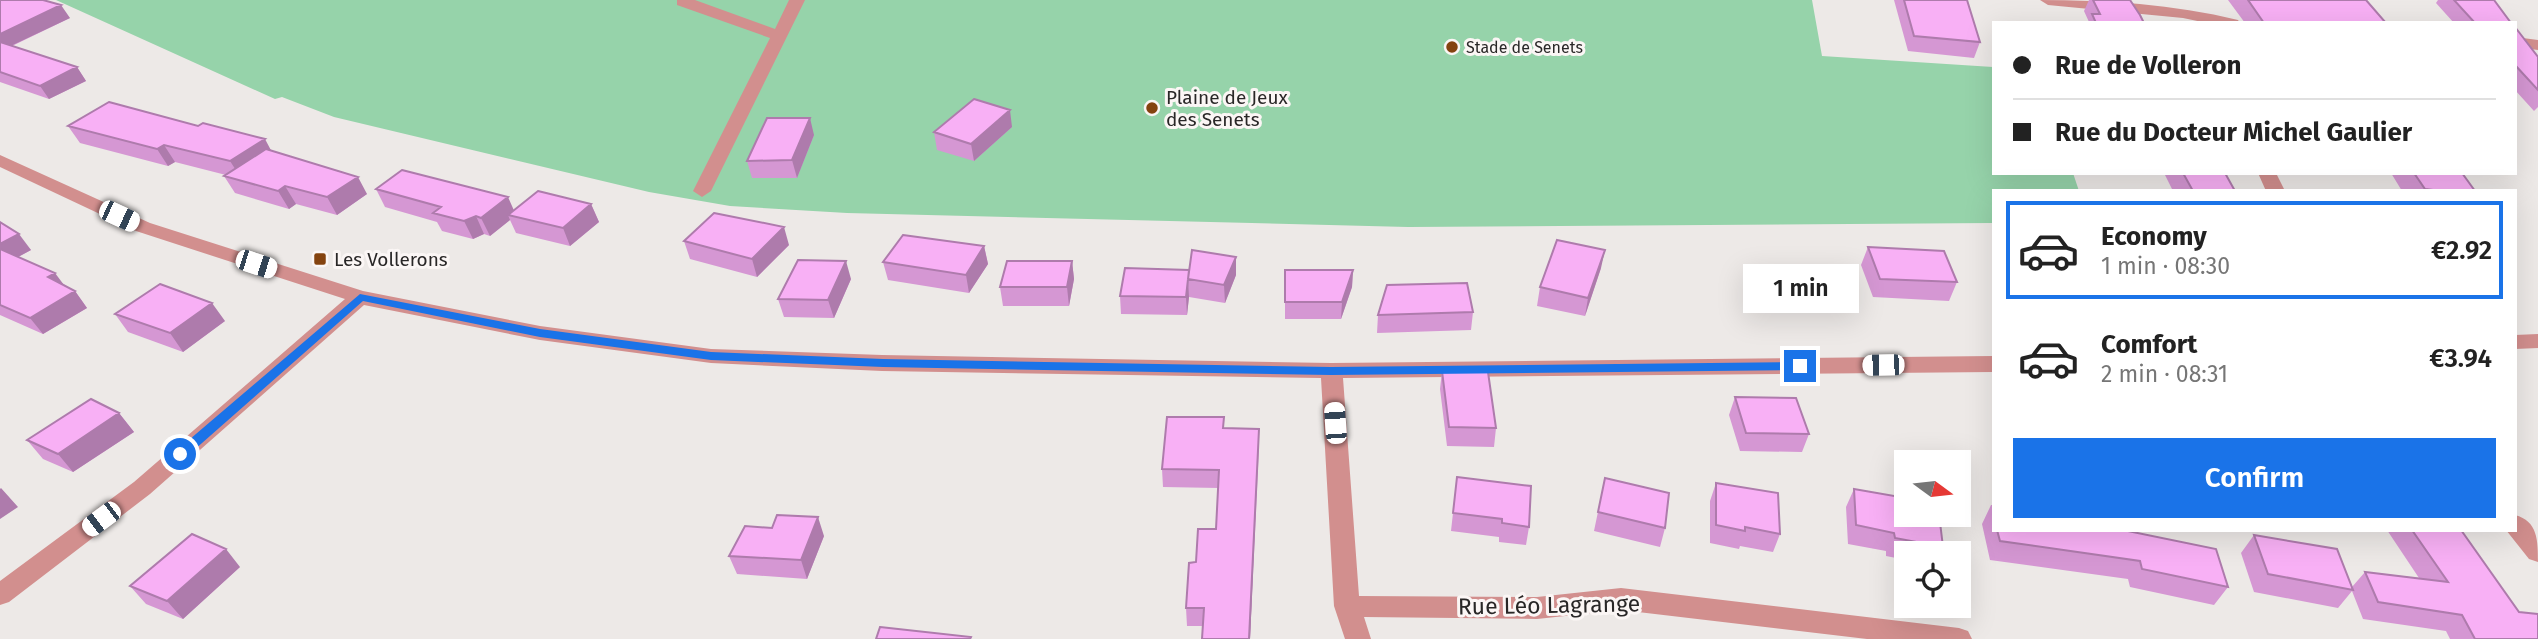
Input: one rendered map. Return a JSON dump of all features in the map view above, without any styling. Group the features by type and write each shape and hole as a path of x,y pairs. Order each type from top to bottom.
{"street":[{"path":"687,0 683,2 780,36"},
{"path":"702,191 797,0"},
{"path":"2048,0 2183,12 2223,21"},
{"path":"2517,42 2538,45"},
{"path":"0,160 143,227 360,297 540,333 711,356 896,363 1331,371 1992,364"},
{"path":"0,595 142,488 360,297"},
{"path":"2517,342 2538,341"},
{"path":"1331,371 1347,606 1358,639"},
{"path":"2517,526 2538,552"},
{"name":"Rue Léo Lagrange","path":"1347,606 1537,608 1620,598 1959,639"}],"green space":[{"name":"Plaine de Jeux des Senets","path":"56,0 1812,0 1822,56 1992,67 1992,175 2074,175 2078,189 1992,189 1992,223 1408,227 847,213 730,206 649,192 334,117 282,97 275,99"}],"building":[{"path":"0,0 43,0 61,5 0,34"},
{"path":"1904,0 1967,0 1980,42 1914,36"},
{"path":"2093,0 2130,0 2143,21 2095,21 2092,14 2100,14"},
{"path":"2248,0 2366,0 2384,21 2263,21"},
{"path":"2454,0 2494,0 2510,21 2473,21"},
{"path":"2517,30 2538,57 2538,90 2517,67"},
{"path":"0,42 77,67 40,86 0,72"},
{"path":"974,99 1010,110 971,144 934,132"},
{"path":"109,102 198,126 203,123 265,139 230,161 164,145 157,149 68,126"},
{"path":"767,118 810,118 792,160 747,161"},
{"path":"266,149 358,177 327,197 285,186 278,191 224,176"},
{"path":"402,170 508,197 481,218 476,216 464,221 433,213 441,207 376,189"},
{"path":"2184,175 2226,175 2234,189 2192,189"},
{"path":"2415,175 2463,175 2474,189 2425,189"},
{"path":"538,191 591,204 563,228 508,215"},
{"path":"714,213 784,227 752,259 684,241"},
{"path":"0,222 19,234 0,244"},
{"path":"903,235 984,246 966,275 883,262"},
{"path":"1557,240 1605,250 1588,298 1540,287"},
{"path":"1868,247 1944,251 1957,282 1880,279"},
{"path":"0,249 55,273 48,277 75,291 30,318 0,305"},
{"path":"1192,250 1236,257 1224,285 1188,279"},
{"path":"798,260 846,261 828,300 778,299"},
{"path":"1007,261 1072,261 1067,287 1000,287"},
{"path":"1125,268 1189,270 1186,297 1120,296"},
{"path":"1285,270 1353,270 1342,302 1285,302"},
{"path":"1467,283 1473,312 1378,315 1387,285"},
{"path":"160,284 212,303 170,333 115,314"},
{"path":"1442,371 1488,372 1496,428 1449,427"},
{"path":"1735,397 1796,398 1809,434 1746,433"},
{"path":"91,399 119,413 58,454 27,440"},
{"path":"1167,417 1224,417 1223,428 1259,429 1249,639 1202,639 1204,608 1186,608 1189,563 1196,562 1198,529 1216,529 1219,470 1162,469"},
{"path":"1457,477 1531,486 1529,527 1502,523 1502,519 1453,513"},
{"path":"1605,478 1669,493 1665,528 1598,512"},
{"path":"1716,483 1778,493 1780,534 1716,525"},
{"path":"1854,489 1894,496 1894,527 1941,527 1942,541 1911,541 1895,538 1894,533 1856,525"},
{"path":"777,515 818,517 801,560 729,556 745,526 772,528"},
{"path":"1998,532 2133,532 2216,549 2228,587 2142,569 2140,561 2000,541"},
{"path":"2413,532 2462,532 2519,612 2538,614 2538,639 2475,639 2462,615 2378,602 2365,572 2448,582"},
{"path":"192,534 226,549 167,601 130,586"},
{"path":"2254,535 2337,549 2353,590 2268,574"},
{"path":"880,627 971,637 876,639"}],"place":[{"name":"Stade de Senets","path":"1452,47"},
{"name":"Plaine de Jeux des Senets","path":"1152,108"},
{"name":"Les Vollerons","path":"320,259"}],"route":[{"path":"180,454 360,297 540,333 711,356 883,363 1331,371 1800,366"}]}
